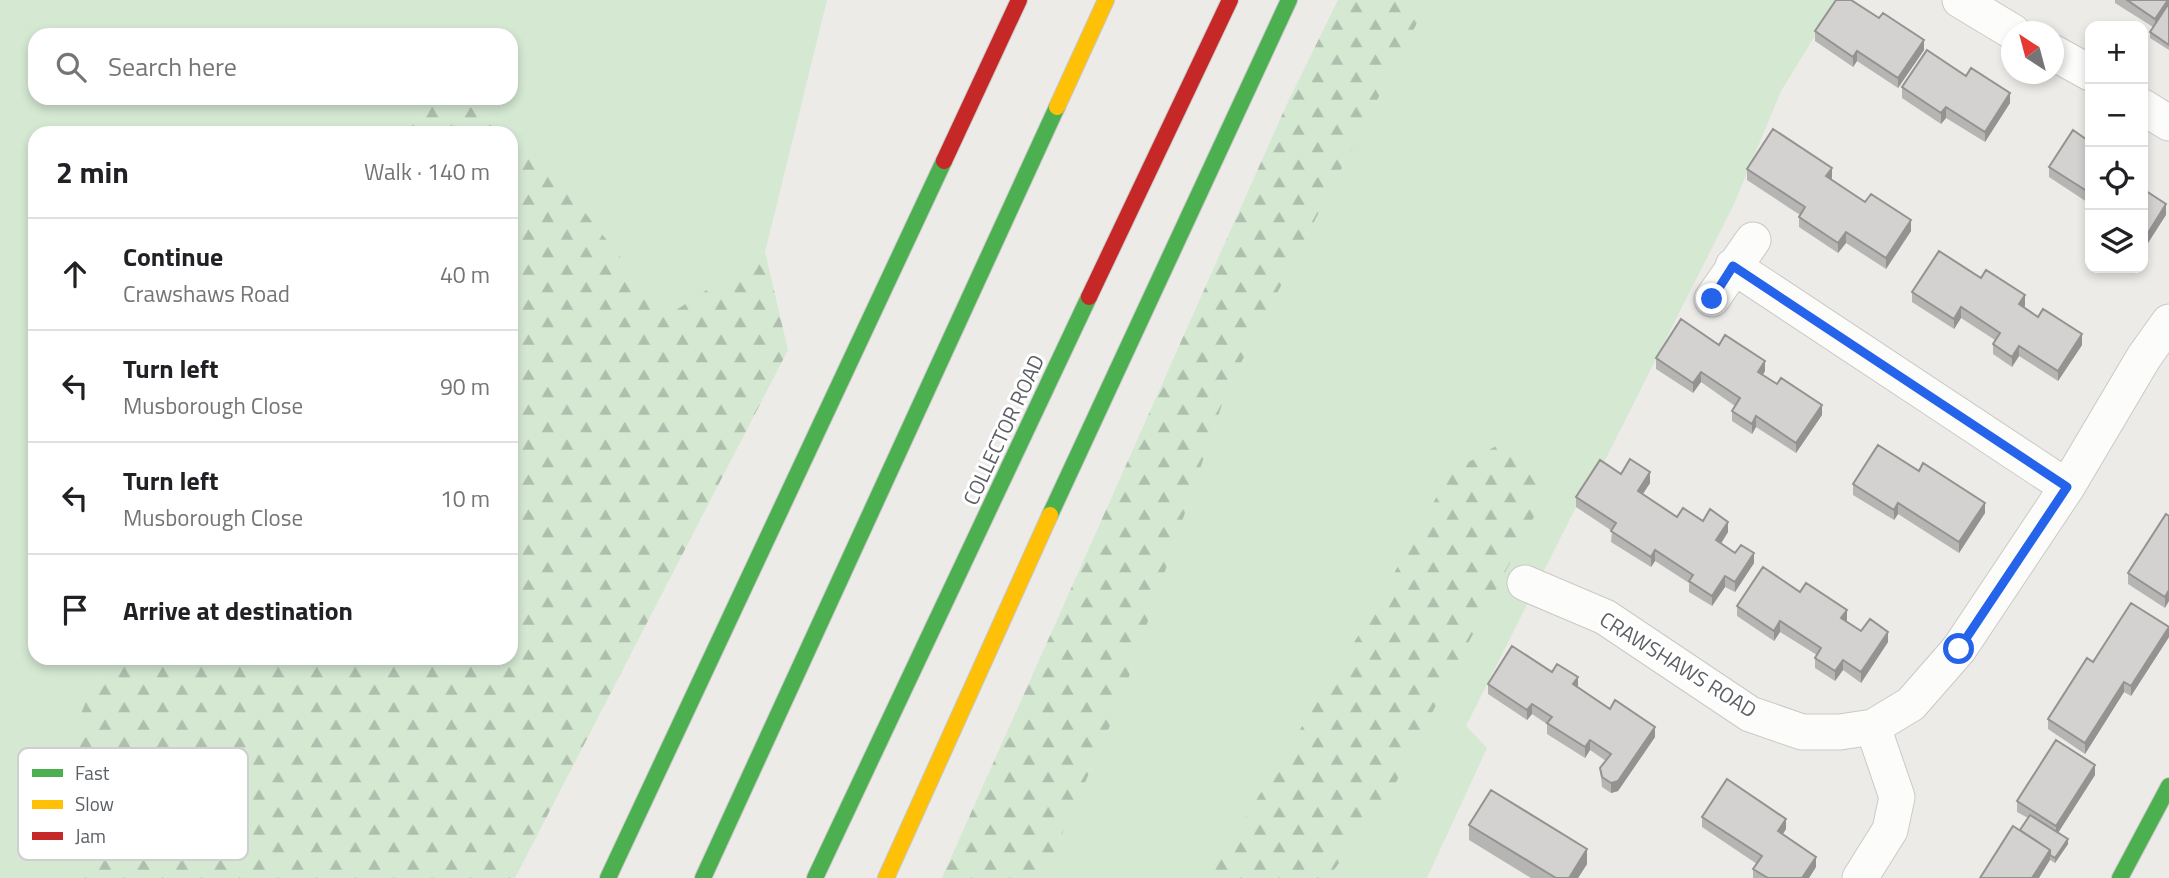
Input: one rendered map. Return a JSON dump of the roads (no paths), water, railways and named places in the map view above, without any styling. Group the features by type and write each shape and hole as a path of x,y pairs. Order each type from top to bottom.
{"main road":[{"path":"608,878 1019,0"},
{"path":"704,878 1107,0"},
{"name":"COLLECTOR ROAD","path":"815,878 1230,0"},
{"path":"886,878 1095,415 1289,0"},
{"path":"2120,878 2169,786"}],"street":[{"path":"1960,0 2001,25"},
{"path":"2064,59 2085,71"},
{"path":"2148,110 2169,123"},
{"path":"1712,299 1743,253 2067,487"},
{"name":"CRAWSHAWS ROAD","path":"1525,583 1605,617 1750,714 1802,732 1840,732 1874,727 1911,704 1959,649 2067,487 2144,357 2169,322"},
{"path":"1860,878 1890,830 1897,797 1874,727"}]}
